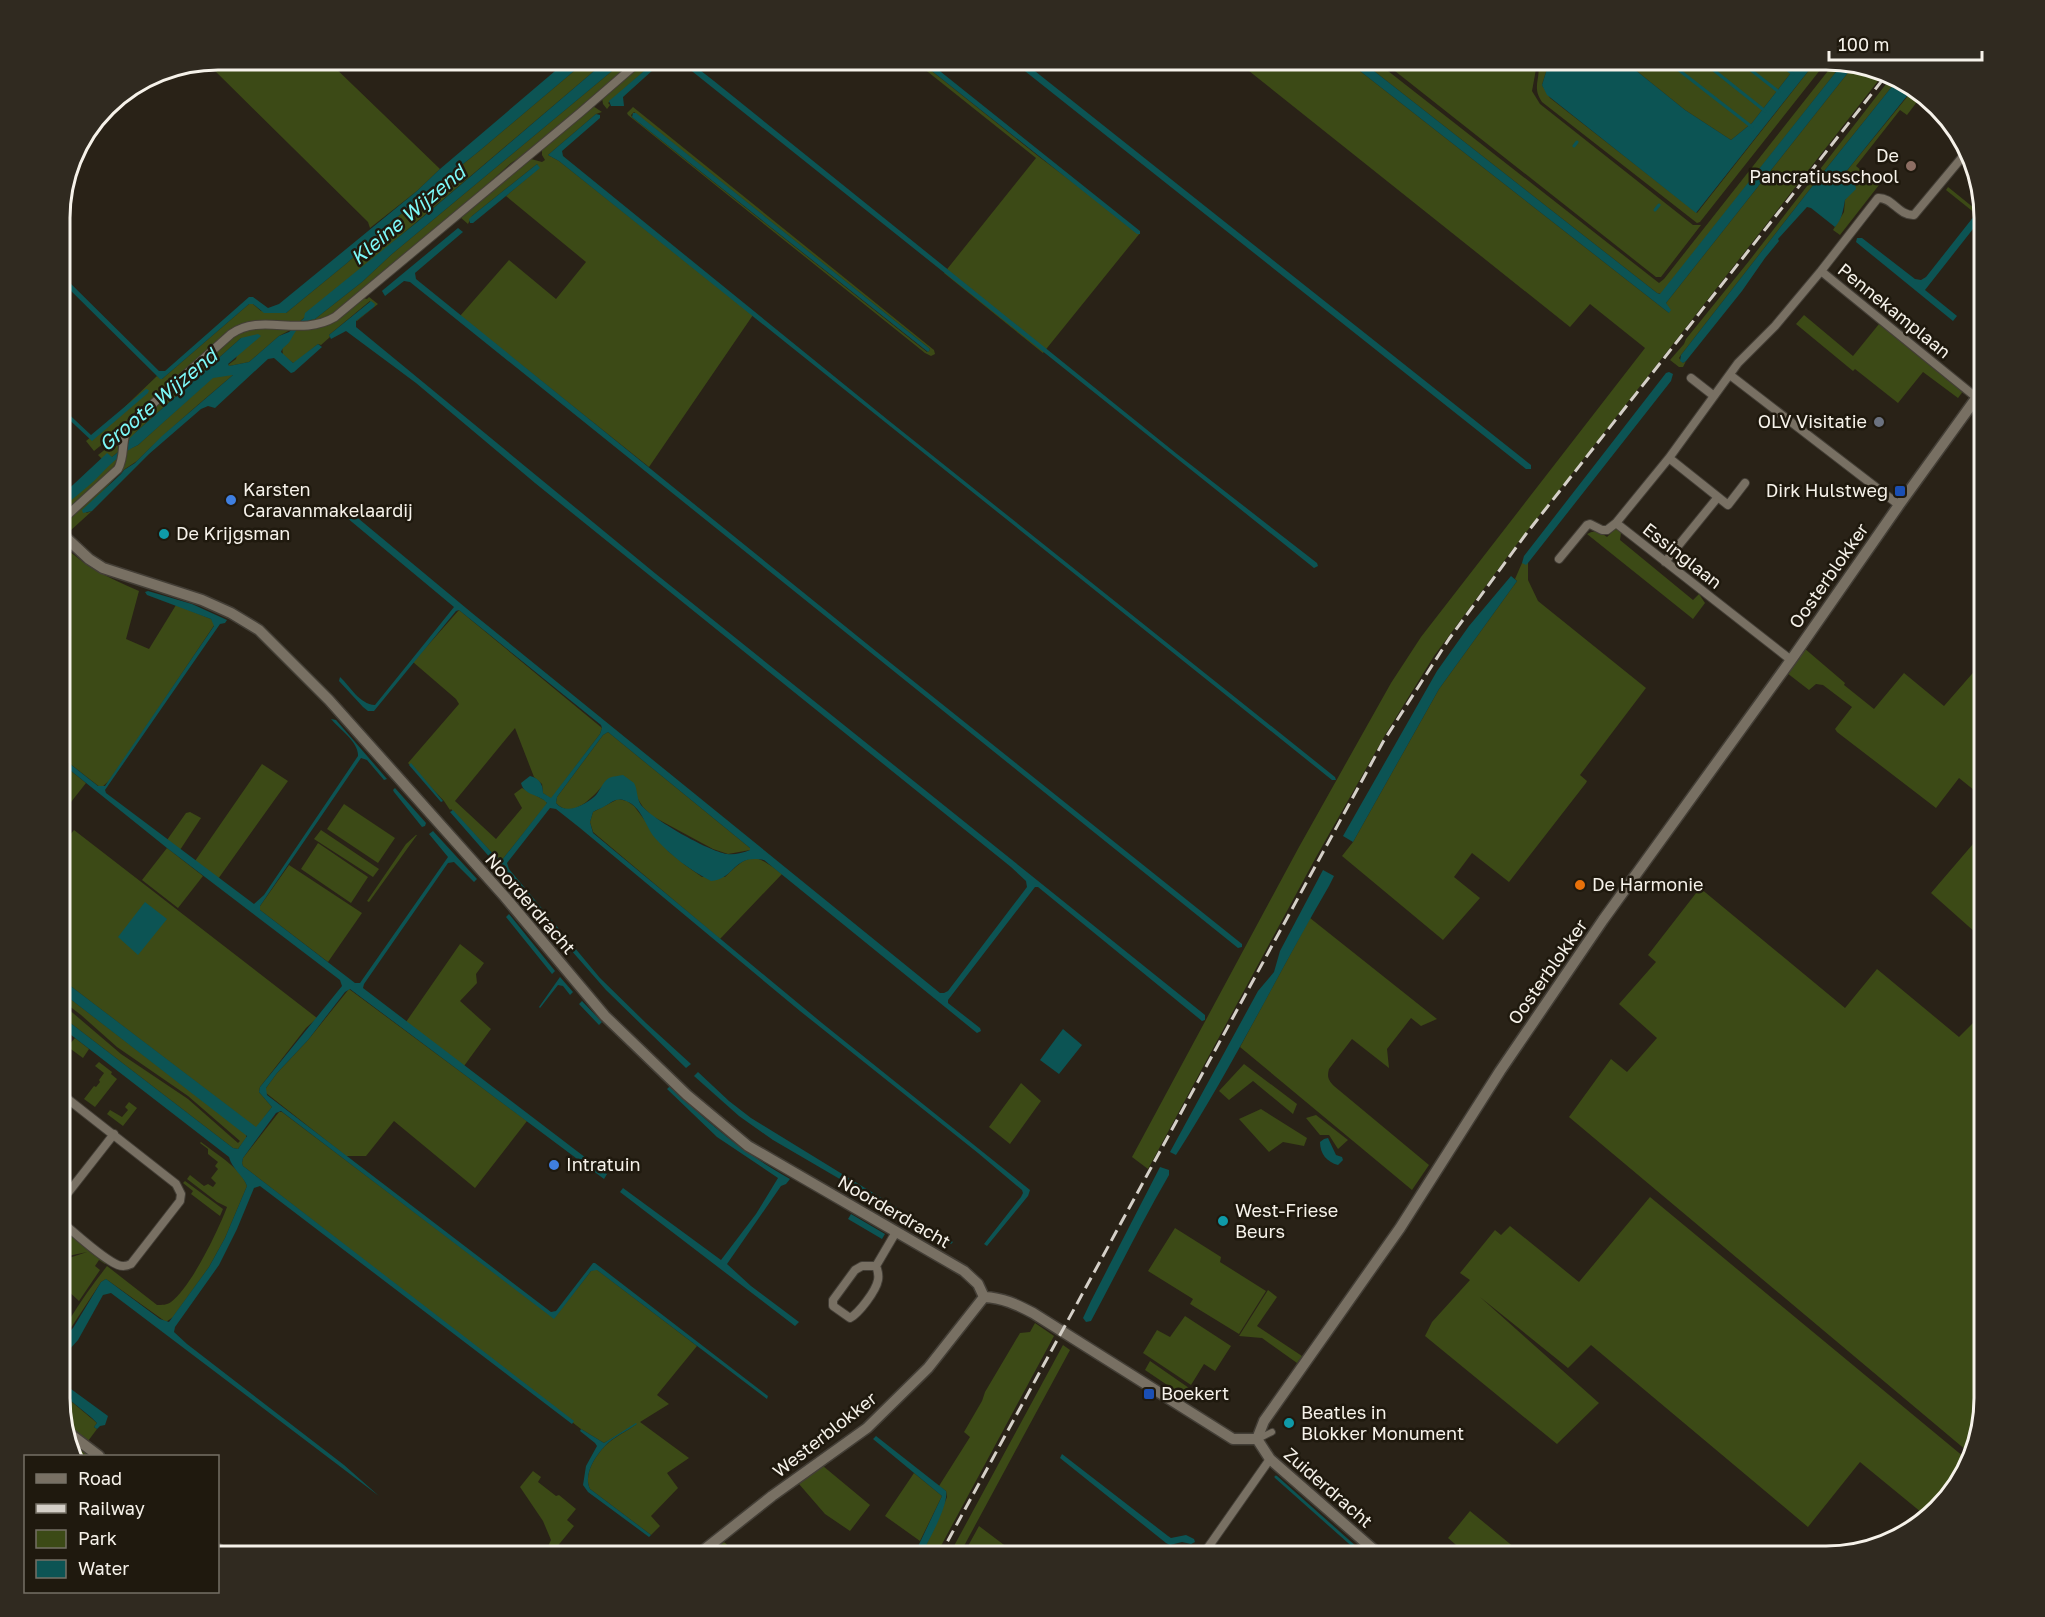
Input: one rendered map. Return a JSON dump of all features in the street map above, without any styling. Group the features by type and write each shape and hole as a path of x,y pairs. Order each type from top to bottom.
{"street":[{"path":"71,512 116,471 122,460 122,444 129,425 236,330 252,325 304,327 320,325 342,312 628,71"},
{"name":"Pennekamplaan","path":"1616,523 1668,458 1738,363 1775,326 1878,198 1885,198 1910,216 1918,213 1961,158"},
{"name":"Pennekamplaan","path":"1821,271 1974,396"},
{"path":"1730,375 1899,505"},
{"path":"1691,378 1714,396"},
{"name":"Oosterblokker","path":"1257,1439 1264,1421 1400,1228 1506,1061 1670,825 1791,660 1974,402"},
{"path":"1668,458 1728,505 1745,483"},
{"path":"1665,562 1718,497"},
{"name":"Essinglaan","path":"1560,559 1587,525 1590,524 1607,531 1616,523 1791,660"},
{"name":"Noorderdracht","path":"71,543 88,559 103,568 202,600 231,613 259,630 336,708 505,897 605,1016 687,1095 748,1146 972,1277 984,1297"},
{"path":"71,1101 176,1184 181,1194 180,1202 131,1264 125,1266 119,1266 110,1260 71,1230"},
{"path":"71,1189 114,1134"},
{"path":"876,1266 862,1266 855,1270 833,1300 833,1305 850,1318 857,1314 877,1285 879,1277 876,1266 896,1232"},
{"path":"984,1297 1013,1302 1033,1313 1233,1439 1257,1439 1272,1432"},
{"name":"Westerblokker","path":"709,1546 772,1496 867,1428 928,1368 984,1297"},
{"path":"77,1439 98,1455"},
{"name":"Zuiderdracht","path":"1257,1439 1270,1459 1369,1546"},
{"path":"1209,1546 1270,1459"}],"green space":[{"path":"1248,70 1359,70 1669,313 1666,303 1848,72 1879,80 1510,553 1434,656 1385,735 1315,859 1148,1169 1132,1157 1299,847 1391,683 1421,637 1645,348 1590,304 1570,327"},
{"path":"1373,70 1387,70 1659,283 1829,70 1837,71 1661,294"},
{"path":"1394,70 1536,70 1532,91 1540,104 1693,225 1701,225 1661,277 1656,277"},
{"path":"1547,70 1542,85 1550,98 1697,213 1809,70 1820,70 1697,223 1542,102 1537,91 1539,71"},
{"path":"1636,70 1793,70 1752,123 1731,140 1685,110"},
{"path":"215,71 338,71 440,169 417,191 370,228 368,222"},
{"path":"574,71 594,71 298,323 261,321 239,325 134,416 119,435 94,451 86,441 157,376 162,379 249,304 253,304 261,311 286,313 347,263 391,222"},
{"path":"612,71 623,71 530,151 511,163 336,313 324,320 303,323 306,320 315,319 362,282 392,254"},
{"path":"632,71 645,71 608,103 610,105 607,109 602,98"},
{"path":"926,71 931,71 1038,156 1140,233 1043,353 944,273 1036,158"},
{"path":"1886,84 1892,86 1681,355 1679,358 1683,363 1686,361 1683,367 1679,367 1670,360"},
{"path":"1909,95 1917,102 1907,115 1900,110 1856,166 1879,185 1840,235 1833,230 1844,212 1845,200 1855,184 1846,178 1845,173"},
{"path":"593,106 602,112 596,114 548,155 559,161 753,315 649,467 460,316 509,260 556,299 586,262 506,196 539,168 537,164 472,216 468,224 460,217 531,159 542,162 545,160 542,149"},
{"path":"633,107 934,350 935,354 931,356 925,353 627,113","holes":["634,112 930,349 927,352 631,115"]},
{"path":"1948,187 1973,208 1974,212 1946,190"},
{"path":"369,297 378,304 357,321 374,307 370,301 329,335 330,337 321,345 318,344 296,362 293,363 283,355 282,347 296,330 317,328 333,322 363,298"},
{"path":"1804,315 1853,356 1879,324 1964,390 1958,398 1923,372 1898,403 1855,369 1853,371 1796,324"},
{"path":"254,328 292,329 279,336 249,362 229,366 236,359 241,338 136,432 126,446 127,435 135,424 238,333"},
{"path":"233,375 137,461 125,469 86,513 92,511 71,530 71,517 116,475 125,451 138,445 213,377"},
{"path":"112,444 118,446 118,452 112,457 105,456 102,459 98,455"},
{"path":"118,457 110,472 102,480 71,505 71,499"},
{"path":"1616,528 1621,533 1620,540 1693,600 1699,594 1705,603 1693,619 1587,534 1598,532 1607,537"},
{"path":"71,553 88,566 139,591 126,639 149,649 176,605 211,619 215,624 110,780 101,788 71,765"},
{"path":"1522,563 1528,563 1528,580 1538,601 1646,688 1580,775 1587,781 1586,783 1509,882 1472,853 1454,877 1480,898 1443,940 1342,856 1353,842 1439,689 1517,581 1515,579"},
{"path":"459,610 602,728 600,734 551,799 543,793 542,784 534,777 515,728 455,801 496,839 522,808 514,794 522,788 546,801 547,804 502,860 494,855 450,810 408,763 459,704 413,662"},
{"path":"1804,648 1874,709 1904,673 1944,706 1974,672 1974,790 1959,778 1936,808 1837,732 1835,729 1852,707 1823,685 1816,684 1809,690 1787,673"},
{"path":"608,732 750,850 728,854 713,849 652,816 636,796 607,780 591,798 577,808 563,808 556,803 557,797 603,735"},
{"path":"262,764 288,781 218,879 195,861"},
{"path":"71,771 86,783 71,802"},
{"path":"618,799 634,806 668,851 702,877 725,877 741,863 753,858 765,862 782,874 720,939 593,832 590,822 593,812"},
{"path":"344,804 395,838 378,863 327,829"},
{"path":"190,812 201,818 180,850 167,840 186,813"},
{"path":"74,830 317,1018 306,1028 260,1087 259,1092 272,1107 257,1127 71,986 71,834"},
{"path":"321,830 379,869 373,877 314,839"},
{"path":"416,835 369,902 367,901 406,844"},
{"path":"318,843 368,877 351,903 301,869"},
{"path":"1974,843 1974,931 1931,893"},
{"path":"167,848 203,876 178,908 142,880"},
{"path":"289,865 362,913 328,962 260,910 260,906"},
{"path":"1700,888 1845,1008 1877,969 1959,1037 1974,1022 1974,1409 1972,1428 1965,1450 1569,1117 1611,1059 1627,1072 1657,1038 1619,1004 1656,962 1648,955"},
{"path":"1310,918 1437,1019 1421,1026 1411,1018 1387,1049 1389,1068 1352,1039 1328,1072 1328,1078 1334,1086 1429,1165 1412,1190 1240,1047"},
{"path":"460,944 484,963 476,974 477,983 460,1001 491,1029 464,1066 406,1022"},
{"path":"349,989 527,1121 475,1188 394,1121 366,1156 346,1156 266,1093 266,1088 277,1073 308,1040"},
{"path":"71,999 246,1134 246,1138 238,1149 233,1148 71,1023 71,1011 121,1054 188,1099 238,1143 240,1141 188,1096 117,1047 71,1007"},
{"path":"75,1038 89,1049 83,1058 71,1049 71,1043"},
{"path":"99,1062 117,1079 95,1107 84,1099 100,1082 104,1073 95,1066"},
{"path":"1244,1064 1297,1104 1293,1114 1253,1081 1229,1100 1219,1091"},
{"path":"1021,1083 1041,1101 1010,1144 989,1127"},
{"path":"129,1102 137,1108 123,1126 107,1114 110,1110 122,1117 128,1110 125,1107"},
{"path":"1261,1109 1307,1138 1304,1146 1283,1142 1269,1152 1239,1119"},
{"path":"279,1112 554,1318 591,1271 596,1269 697,1346 657,1395 669,1404 640,1422 689,1458 667,1473 678,1488 651,1516 660,1526 651,1535 590,1489 588,1484 591,1466 601,1450 637,1424 604,1443 581,1429 243,1166 243,1158"},
{"path":"1316,1115 1348,1140 1338,1149 1329,1135 1320,1135 1306,1118"},
{"path":"200,1143 234,1167 247,1186 225,1238 209,1267 173,1317 166,1322 106,1279 101,1282 71,1328 72,1316 107,1266 157,1305 171,1302 187,1284 211,1244 227,1207 187,1179 190,1175 204,1186 208,1184 213,1187 216,1183 211,1178 218,1169 215,1166 218,1162"},
{"path":"185,1181 223,1209 220,1216 191,1194 193,1191 183,1183"},
{"path":"1650,1197 1963,1456 1955,1473 1938,1496 1921,1512 1860,1462 1808,1527 1591,1345 1568,1368 1480,1297 1599,1403 1557,1444 1425,1336 1432,1322 1470,1280 1460,1273 1495,1230 1501,1235 1510,1226 1579,1282"},
{"path":"1175,1228 1221,1257 1220,1262 1266,1291 1239,1334 1190,1304 1193,1299 1148,1271"},
{"path":"71,1234 107,1261 105,1264 99,1260 95,1266 100,1270 79,1301 71,1294 71,1257 87,1252 71,1255"},
{"path":"1268,1290 1277,1297 1257,1326 1302,1356 1297,1363 1262,1338 1239,1336"},
{"path":"1185,1316 1231,1346 1215,1371 1204,1364 1191,1385 1143,1353 1157,1330 1170,1337"},
{"path":"1035,1323 1054,1336 941,1546 926,1546 947,1497 946,1491 939,1486 970,1437 964,1432 1020,1333 1030,1332"},
{"path":"1063,1345 1070,1350 964,1546 954,1546"},
{"path":"1150,1361 1189,1388 1185,1397 1145,1370"},
{"path":"71,1401 97,1423 94,1427 97,1429 88,1441 107,1455 102,1455 74,1431"},
{"path":"78,1443 94,1455 82,1455"},
{"path":"823,1466 870,1505 850,1531 825,1514 799,1484"},
{"path":"533,1471 541,1477 538,1482 576,1509 567,1520 574,1526 558,1546 548,1546 551,1540 543,1521 520,1487"},
{"path":"914,1473 942,1496 920,1541 885,1516"},
{"path":"1470,1511 1513,1546 1457,1546 1448,1538"},
{"path":"979,1526 1005,1546 968,1546"}],"water":[{"path":"1024,70 1034,70 1531,465 1531,469 1526,469"},
{"path":"1359,70 1373,70 1660,294 1837,71 1848,72 1666,303 1671,310 1669,313"},
{"path":"1547,70 1636,70 1685,110 1731,140 1752,123 1793,70 1809,70 1696,213 1547,95 1542,85"},
{"path":"555,71 574,71 391,222 347,263 286,313 264,313 253,304 249,304 162,379 71,291 71,284 159,371 165,371 249,297 253,297 268,308 279,304 417,191"},
{"path":"594,71 612,71 392,254 362,282 315,319 300,327 281,352 293,363 318,344 322,347 294,372 291,373 274,358 268,359 215,408 208,406 201,409 149,454 92,511 83,513 82,510 124,470 135,463 162,436 233,375 213,378 138,445 120,456 71,500 71,487 107,453 112,457 128,444 136,432 241,338 258,334 261,336 228,364 229,366 249,362 279,336 289,332 304,318 305,313 416,223"},
{"path":"644,71 652,71 623,97 624,106 611,106 609,101"},
{"path":"691,71 701,71 714,81 1177,454 1317,563 1318,566 1314,568"},
{"path":"931,71 939,71 1140,231 1140,234 1137,234"},
{"path":"1892,86 1908,94 1845,173 1846,178 1855,184 1856,189 1845,200 1842,215 1835,227 1807,207 1778,239 1779,241 1742,291 1686,361 1683,363 1680,361 1681,355"},
{"path":"633,113 636,113 930,349 929,351 632,117"},
{"path":"596,114 600,115 600,118 562,151 563,156 1336,780 1332,780 559,161 548,155"},
{"path":"537,164 540,168 473,223 470,223 469,219 472,216"},
{"path":"1974,216 1974,228 1925,290 1957,316 1953,321 1856,242 1857,238 1862,238 1915,279 1921,280 1926,277"},
{"path":"458,228 463,232 415,273 416,279 1242,944 1242,947 1238,948 410,282 404,281 385,296 383,290"},
{"path":"371,301 375,304 356,321 356,327 656,574 1205,1015 1205,1020 1202,1021 1038,887 1035,887 948,1000 948,1003 980,1028 981,1031 977,1033 764,860 746,860 725,876 711,881 681,862 661,845 640,812 631,804 617,800 593,812 590,822 593,833 822,1023 1030,1190 1028,1196 987,1246 984,1244 1021,1197 1022,1190 800,1011 580,828 556,809 550,808 507,863 509,869 600,978 691,1064 686,1068 606,990 450,812 453,810 494,855 502,860 547,803 525,790 521,783 530,776 536,778 541,784 543,793 551,798 600,734 601,725 459,610 374,711 368,711 363,707 339,681 340,677 364,702 375,705 454,607 340,512 338,509 340,505 940,993 948,991 1027,887 1026,881 535,483 416,383 346,331 331,339 329,335","holes":["608,732 750,848 741,853 727,854 681,834 641,805 634,783 623,775 609,778 594,797 575,808 560,807 556,803 557,797 603,735"]},
{"path":"1669,372 1673,374 1671,381 1528,563 1526,565 1522,563 1524,556"},
{"path":"146,389 149,390 92,441 71,421 71,416 91,435"},
{"path":"1511,576 1517,581 1439,689 1353,842 1343,836 1437,671 1469,626"},
{"path":"145,592 192,604 227,620 220,624 105,790 106,793 254,904 264,895 358,756 352,741 331,719 336,720 387,779 384,780 367,760 361,758 260,906 260,910 355,983 360,983 448,857 429,834 433,831 477,879 474,882 454,862 448,863 363,988 607,1174 604,1179 350,989 345,992 308,1040 277,1073 266,1088 267,1095 551,1312 556,1311 595,1263 768,1396 767,1399 597,1270 591,1271 554,1319 281,1111 276,1113 243,1158 243,1166 574,1421 572,1424 260,1186 254,1188 219,1265 175,1327 174,1332 344,1465 379,1496 111,1293 103,1295 78,1340 71,1348 71,1330 101,1282 106,1279 160,1319 169,1322 209,1267 225,1238 247,1186 229,1157 71,1035 71,1023 233,1148 238,1149 247,1136 71,1000 71,986 256,1127 272,1107 259,1092 260,1087 342,986 340,980 167,848 71,771 71,765 98,786 105,786 214,626 211,619 147,595"},
{"path":"411,763 443,801 441,802 409,765"},
{"path":"395,788 426,823 425,826 422,827 394,792"},
{"path":"1323,870 1334,876 1329,886 1197,1122 1176,1155 1170,1152 1258,991 1274,972 1280,951"},
{"path":"145,902 167,919 138,955 118,937"},
{"path":"509,914 555,971 552,974 506,917"},
{"path":"560,977 573,992 570,995 563,986 558,985 540,1008 539,1007"},
{"path":"582,1001 602,1022 599,1025 579,1004"},
{"path":"1063,1029 1082,1045 1059,1074 1040,1060"},
{"path":"698,1072 751,1118 953,1242 951,1244 773,1140 739,1116 694,1076"},
{"path":"670,1086 727,1137 790,1179 781,1186 727,1264 751,1286 799,1322 795,1326 620,1192 623,1188 721,1260 756,1214 778,1178 717,1137 667,1089"},
{"path":"1328,1138 1336,1155 1342,1157 1343,1160 1338,1165 1327,1160 1321,1150 1320,1142"},
{"path":"1160,1167 1169,1170 1169,1175 1091,1321 1086,1322 1083,1318 1091,1301"},
{"path":"851,1214 885,1234 882,1239 848,1219"},
{"path":"71,1389 108,1416 105,1425 97,1429 94,1427 97,1423 71,1401"},
{"path":"636,1423 601,1450 591,1466 588,1484 590,1489 651,1535 649,1537 588,1492 583,1485 586,1466 597,1446 580,1431 581,1429 604,1443"},
{"path":"876,1436 946,1491 941,1515 926,1546 918,1546 942,1496 873,1439"},
{"path":"1062,1454 1171,1538 1186,1535 1195,1542 1170,1545 1166,1543 1060,1458"}],"waterway":[{"path":"1679,70 1752,127"},
{"path":"1714,70 1765,111"},
{"path":"1751,70 1779,92"},
{"path":"1788,70 1793,74"},
{"path":"1574,146 1577,142"},
{"path":"1655,210 1659,205"},
{"path":"1276,1477 1354,1546"}],"railway":[{"path":"945,1546 1383,742 1449,639 1526,534 1881,81"}],"place":[{"name":"De Pancratiusschool","path":"1911,166"},
{"name":"OLV Visitatie","path":"1879,422"},
{"name":"Dirk Hulstweg","path":"1900,491"},
{"name":"Karsten Caravanmakelaardij","path":"231,500"},
{"name":"De Krijgsman","path":"164,534"},
{"name":"De Harmonie","path":"1580,885"},
{"name":"Intratuin","path":"554,1165"},
{"name":"West-Friese Beurs","path":"1223,1221"},
{"name":"Boekert","path":"1149,1394"},
{"name":"Beatles in Blokker Monument","path":"1289,1423"}],"water label":[{"name":"Kleine Wijzend","path":"408,215"},
{"name":"Groote Wijzend","path":"158,400"}]}
